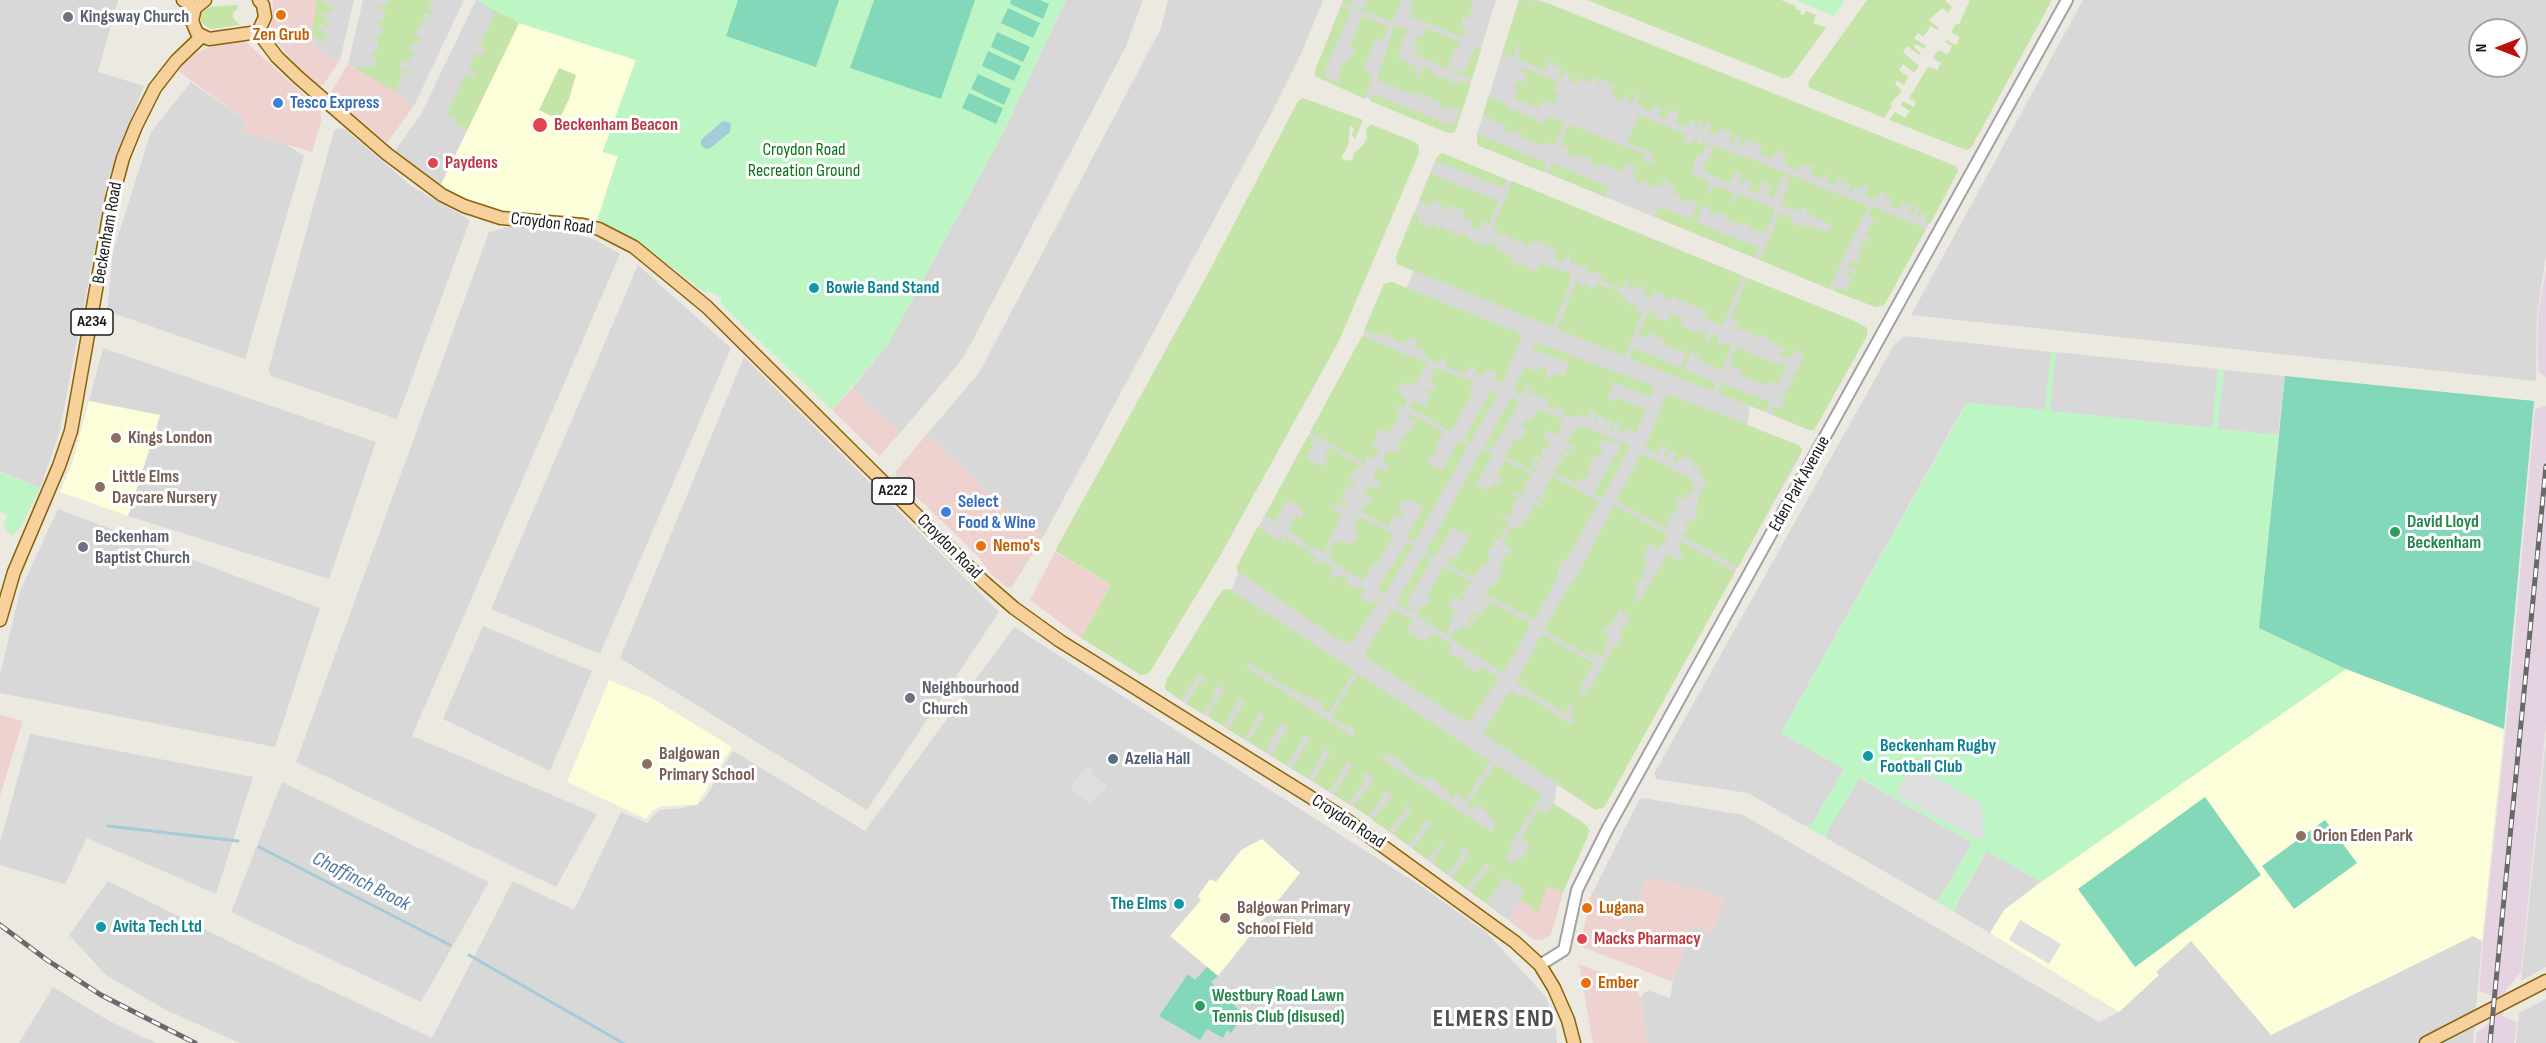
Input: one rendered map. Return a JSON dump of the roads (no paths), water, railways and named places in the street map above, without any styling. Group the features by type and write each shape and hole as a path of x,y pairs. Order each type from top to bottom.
{"main road":[{"path":"183,0 200,4 192,21 201,37 209,39 258,32 265,17 263,5 259,0"},
{"name":"Croydon Road","path":"258,32 277,57 299,78 387,154 442,195 473,210 501,218 583,225 599,229 634,247 707,307 984,582 1024,615 1066,645 1323,804 1384,845 1515,942 1539,965 1563,1006 1574,1043"},
{"name":"Beckenham Road","path":"0,620 14,572 59,466 71,431 112,199 123,158 155,88 176,61 201,37"},
{"path":"2426,1043 2546,981"}],"street":[{"name":"Eden Park Avenue","path":"1539,965 1564,950 1577,890 1608,828 2067,0"}],"water":[{"path":"723,121 731,123 730,132 709,149 704,148 701,140"}],"waterway":[{"name":"Chaffinch Brook","path":"108,826 238,841"},
{"name":"Chaffinch Brook","path":"259,847 450,945"},
{"name":"Chaffinch Brook","path":"469,955 623,1043"}],"railway":[{"path":"2490,1043 2546,466"},
{"path":"0,925 47,960 101,995 195,1043"}],"place":[{"name":"Zen Grub","path":"281,15"},
{"name":"Kingsway Church","path":"68,17"},
{"name":"Tesco Express","path":"278,103"},
{"name":"Beckenham Beacon","path":"540,125"},
{"name":"Paydens","path":"433,163"},
{"name":"Bowie Band Stand","path":"814,288"},
{"name":"Kings London","path":"116,438"},
{"name":"Little Elms Daycare Nursery","path":"100,487"},
{"name":"Select Food & Wine","path":"946,512"},
{"name":"David Lloyd Beckenham","path":"2395,532"},
{"name":"Nemo's","path":"981,546"},
{"name":"Beckenham Baptist Church","path":"83,547"},
{"name":"Neighbourhood Church","path":"910,698"},
{"name":"Beckenham Rugby Football Club","path":"1868,756"},
{"name":"Azelia Hall","path":"1113,759"},
{"name":"Balgowan Primary School","path":"647,764"},
{"name":"Orion Eden Park","path":"2301,836"},
{"name":"The Elms","path":"1179,904"},
{"name":"Lugana","path":"1587,908"},
{"name":"Balgowan Primary School Field","path":"1225,918"},
{"name":"Avita Tech Ltd","path":"101,927"},
{"name":"Macks Pharmacy","path":"1582,939"},
{"name":"Ember","path":"1586,983"},
{"name":"Westbury Road Lawn Tennis Club (disused)","path":"1200,1006"}],"district":[{"name":"ELMERS END","path":"1494,1020"}],"park label":[{"name":"Croydon Road Recreation Ground","path":"804,160"}]}
